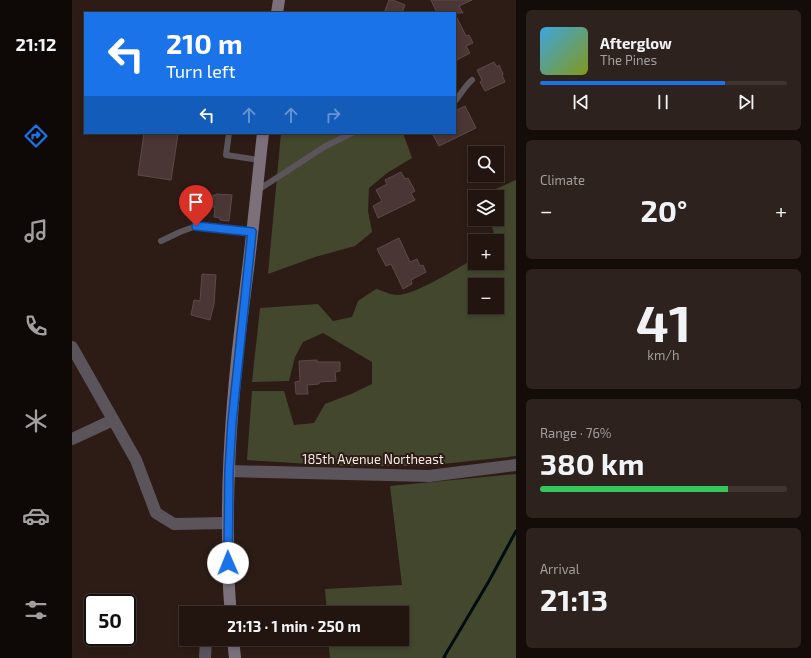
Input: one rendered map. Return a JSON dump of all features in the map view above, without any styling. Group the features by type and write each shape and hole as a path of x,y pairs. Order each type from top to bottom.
{"main road":[{"path":"277,12 279,0"},
{"path":"230,606 228,523 229,471 236,368 263,134"},
{"path":"234,646 235,658"}],"street":[{"path":"72,348 136,460 156,513 174,524 228,523"},
{"path":"72,439 113,420"},
{"name":"185th Avenue Northeast","path":"229,471 429,476 516,465"},
{"path":"205,658 206,646"}],"lane":[{"path":"456,100 461,95 465,86 472,80"},
{"path":"229,134 226,155 260,160"},
{"path":"256,191 318,151 350,134"},
{"path":"161,241 196,226 252,232"}],"green space":[{"path":"281,134 403,134 412,158 387,173 369,188 368,211 372,232 355,246 315,257 268,274"},
{"path":"516,180 516,456 424,466 343,466 247,460 252,391 284,391 294,425 314,423 325,404 372,384 372,362 323,333 303,342 295,357 289,381 252,382 260,308 318,304 333,321 352,317 358,301 376,289 395,295 405,294 425,286 468,262 468,270 504,270 504,234 494,234 492,226 504,226 504,190 493,190"},
{"path":"516,474 516,658 330,658 329,646 409,646 409,606 326,606 325,589 402,585 390,486"}],"building":[{"path":"389,0 405,5 402,12 384,12"},
{"path":"431,0 472,0 459,6 463,13 437,12"},
{"path":"456,16 466,36 469,35 473,43 466,46 470,53 456,60"},
{"path":"494,62 497,67 499,65 505,82 485,91 480,82 482,81 477,70"},
{"path":"465,106 476,128 439,146 433,135 456,134 456,110"},
{"path":"144,134 178,134 171,180 138,175"},
{"path":"401,172 405,179 408,178 415,191 411,193 415,200 378,218 373,206 382,201 376,190 387,184 385,180"},
{"path":"213,195 232,195 229,221 220,220 220,218 214,217 215,207 212,207"},
{"path":"399,238 410,262 417,259 420,266 423,265 426,272 411,280 412,284 403,289 391,264 386,266 377,249"},
{"path":"202,274 216,275 214,304 210,320 191,315 194,300 200,301"},
{"path":"317,360 317,362 340,362 340,371 335,372 336,381 319,382 319,384 307,385 308,394 296,394 295,382 300,381 299,361"}],"waterway":[{"path":"445,658 444,657 489,581 516,531"}],"route":[{"path":"196,226 252,232 243,306 232,422 229,471 228,563"}]}
